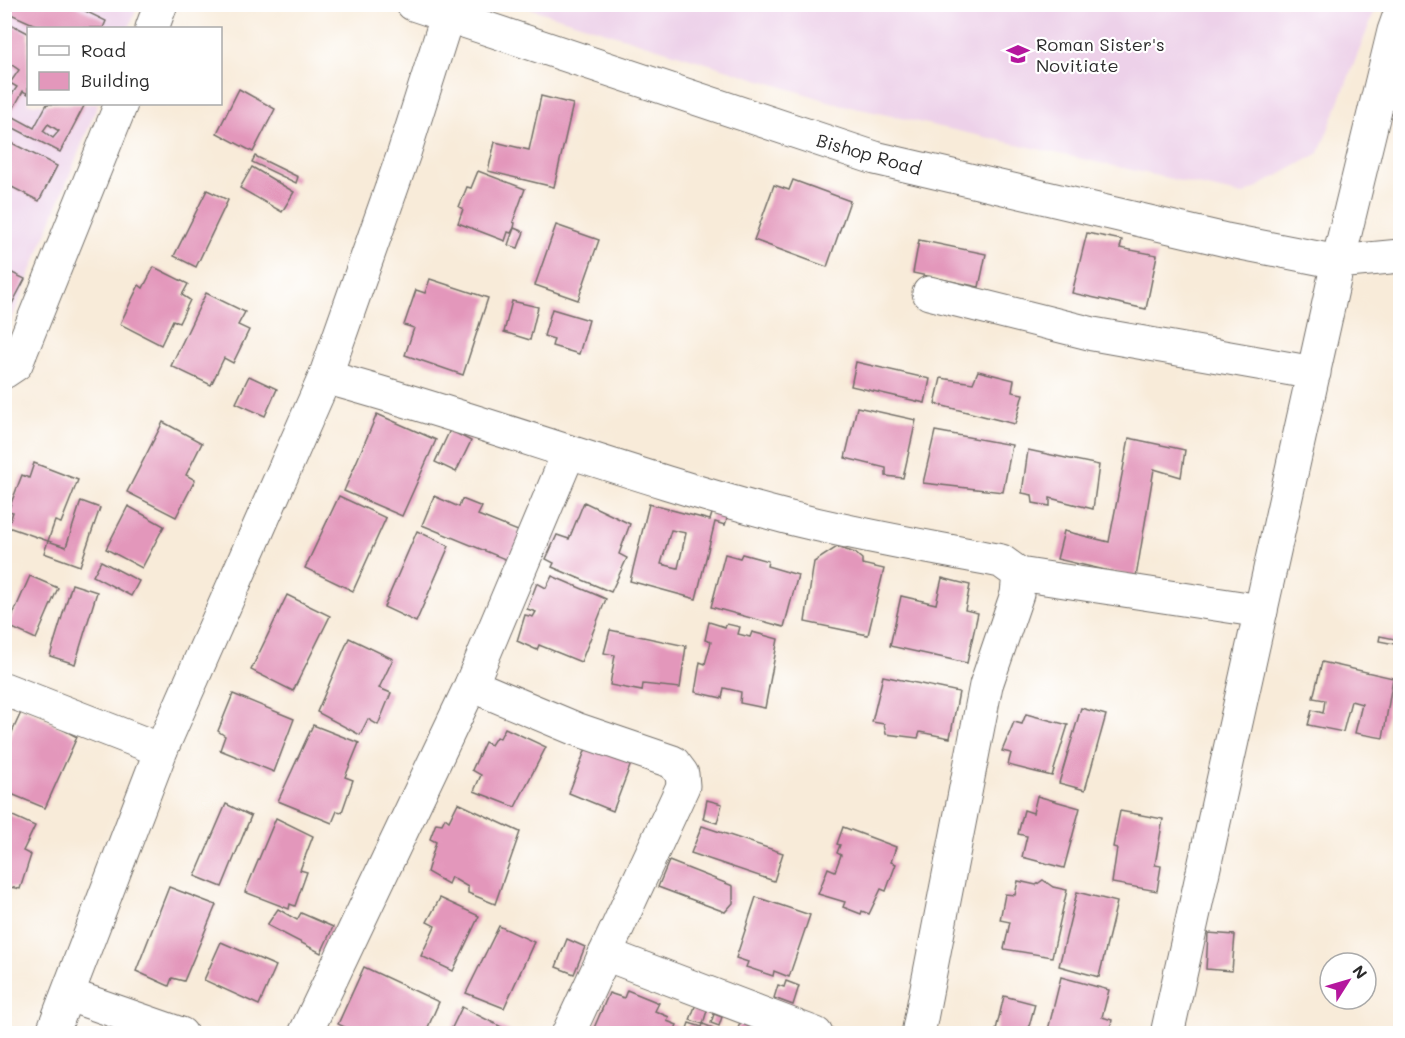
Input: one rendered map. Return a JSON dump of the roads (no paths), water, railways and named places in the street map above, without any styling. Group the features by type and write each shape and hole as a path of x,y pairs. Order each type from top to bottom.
{"street":[{"path":"152,27 161,4"},
{"name":"Bishop Road","path":"412,4 448,14 682,96 875,158 1180,230 1338,262 1401,256"},
{"path":"52,1034 69,995 161,750 325,377 404,153 448,14"},
{"path":"1167,1034 1338,262 1394,31 1401,14"},
{"path":"4,372 16,364 121,105"},
{"path":"929,294 1094,334 1314,373"},
{"path":"325,377 448,412 569,452 788,518 1000,561 1019,574 1261,611"},
{"path":"305,1034 471,685 569,452"},
{"path":"918,1034 986,685 1017,594 1019,574"},
{"path":"471,685 576,729 673,762 682,774 683,786 568,1034"},
{"path":"4,689 161,750"},
{"path":"605,954 816,1034"},
{"path":"69,995 181,1034"}],"place":[{"name":"Roman Sister's Novitiate","path":"1018,54"}]}
